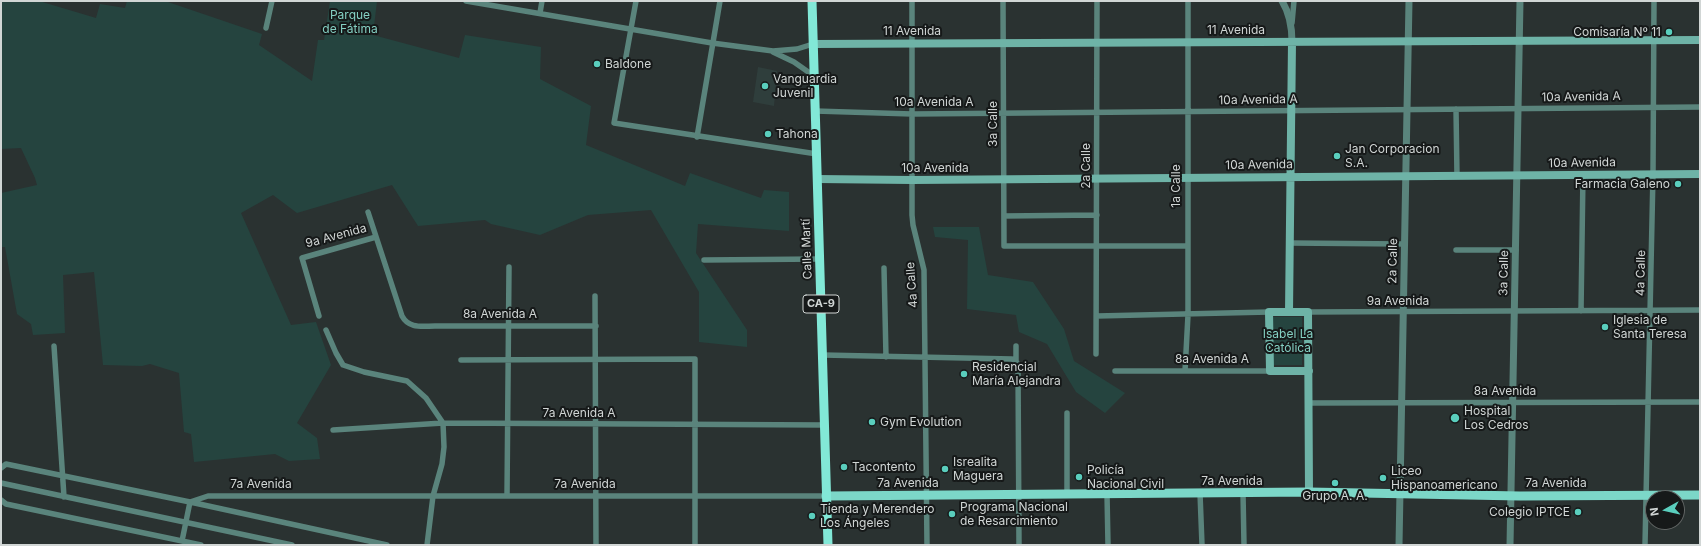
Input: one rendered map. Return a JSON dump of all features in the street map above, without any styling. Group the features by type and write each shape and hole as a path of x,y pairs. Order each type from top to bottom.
{"highway":[{"name":"Calle Martí","path":"812,1 828,545"}],"main road":[{"name":"11 Avenida","path":"813,44 1700,40"},
{"path":"1289,312 1292,42"},
{"name":"10a Avenida","path":"817,179 1097,179 1700,174"},
{"path":"1269,312 1270,371"},
{"name":"9a Avenida","path":"1269,312 1308,312"},
{"path":"1308,312 1309,492"},
{"name":"8a Avenida A","path":"1270,371 1309,371"},
{"name":"7a Avenida","path":"826,496 1309,492 1511,496 1645,495"},
{"name":"7a Avenida","path":"1685,495 1700,495"}],"street":[{"path":"266,28 272,1"},
{"name":"11 Avenida","path":"466,1 712,43 773,51 797,49 813,44"},
{"path":"540,13 542,1"},
{"path":"636,1 614,123 817,154"},
{"path":"698,137 720,1"},
{"name":"4a Calle","path":"912,1 913,225 924,270 927,545"},
{"name":"3a Calle","path":"1003,1 1004,246 1097,247"},
{"name":"2a Calle","path":"1096,354 1097,1"},
{"name":"1a Calle","path":"1185,371 1188,315 1188,1"},
{"path":"1282,1 1292,27"},
{"path":"1292,42 1294,1"},
{"name":"2a Calle","path":"1398,545 1409,1"},
{"name":"3a Calle","path":"1510,545 1520,1"},
{"name":"4a Calle","path":"1646,490 1651,311 1655,40 1654,1"},
{"name":"11 Avenida","path":"773,51 798,64 814,76"},
{"name":"10a Avenida A","path":"815,111 912,114 1700,107"},
{"path":"1456,109 1457,176"},
{"path":"1581,311 1583,174"},
{"path":"368,212 376,237"},
{"path":"1004,216 1097,215"},
{"name":"9a Avenida","path":"319,316 302,258 376,237"},
{"name":"8a Avenida A","path":"376,237 405,323 410,325 435,326 596,326"},
{"path":"1289,243 1404,244"},
{"path":"1097,247 1188,246"},
{"path":"1456,250 1516,250"},
{"path":"704,260 820,258"},
{"path":"507,496 509,266"},
{"path":"884,268 886,357"},
{"path":"596,296 596,545"},
{"name":"9a Avenida","path":"1308,312 1403,313 1700,310"},
{"name":"9a Avenida","path":"1096,316 1269,312"},
{"path":"326,330 336,353 344,365 364,372 408,381 426,398 442,423 444,447 442,464 432,496 428,545"},
{"path":"54,346 64,497"},
{"path":"1016,346 1016,361 1018,365 1019,545"},
{"path":"823,355 1012,359 1016,361"},
{"path":"461,360 696,359 694,496 696,545"},
{"name":"8a Avenida A","path":"1115,371 1270,371"},
{"name":"8a Avenida","path":"1309,403 1700,402"},
{"path":"1067,413 1067,494"},
{"name":"7a Avenida A","path":"333,430 442,423 825,425"},
{"path":"3,466 190,502 387,545"},
{"path":"1,483 292,545"},
{"path":"1200,493 1202,545"},
{"path":"1243,493 1244,545"},
{"path":"1107,494 1108,545"},
{"name":"7a Avenida","path":"190,502 197,498 208,496 826,496"},
{"path":"1,500 6,504 201,545"},
{"path":"182,541 190,502"},
{"name":"4a Calle","path":"1645,530 1645,545"}],"shaded area":[{"name":"Vanguardia Juvenil","path":"758,67 777,71 774,106 753,102"}],"green space":[{"name":"Parque de Fátima","path":"1,1 39,1 96,18 100,4 125,8 127,1 165,1 262,34 259,45 312,81 318,40 324,40 330,1 377,1 373,35 459,58 465,35 541,47 540,79 591,106 586,145 685,186 690,173 761,198 764,190 789,192 789,231 698,224 696,253 747,330 747,347 699,342 699,292 651,210 588,215 540,235 491,224 485,220 418,226 392,185 297,213 273,195 241,213 291,325 316,322 331,365 297,423 317,438 320,459 289,461 275,454 194,462 191,434 184,432 179,373 150,364 142,366 103,365 94,272 63,275 65,333 33,335 31,324 17,314 5,247 1,247 1,193 37,185 21,148 1,149"},
{"path":"933,227 979,227 988,275 1033,282 1064,329 1074,361 1125,393 1105,413 1076,392 1047,344 1019,332 1016,315 967,309 968,240 935,237"},
{"name":"Isabel La Católica","path":"1273,317 1302,317 1302,365 1273,365"}],"place":[{"name":"Comisaría Nº 11","path":"1669,32"},
{"name":"Baldone","path":"597,64"},
{"name":"Vanguardia Juvenil","path":"765,86"},
{"name":"Tahona","path":"768,134"},
{"name":"Jan Corporacion S.A.","path":"1337,156"},
{"name":"Farmacia Galeno","path":"1678,184"},
{"name":"Iglesia de Santa Teresa","path":"1605,327"},
{"name":"Residencial María Alejandra","path":"964,374"},
{"name":"Hospital Los Cedros","path":"1455,418"},
{"name":"Gym Evolution","path":"872,422"},
{"name":"Tacontento","path":"844,467"},
{"name":"Isrealita Maguera","path":"945,469"},
{"name":"Policía Nacional Civil","path":"1079,477"},
{"name":"Liceo Hispanoamericano","path":"1383,478"},
{"name":"Grupo A. A.","path":"1335,483"},
{"name":"Colegio IPTCE","path":"1578,512"},
{"name":"Programa Nacional de Resarcimiento","path":"952,514"},
{"name":"Tienda y Merendero Los Ángeles","path":"812,516"}]}
